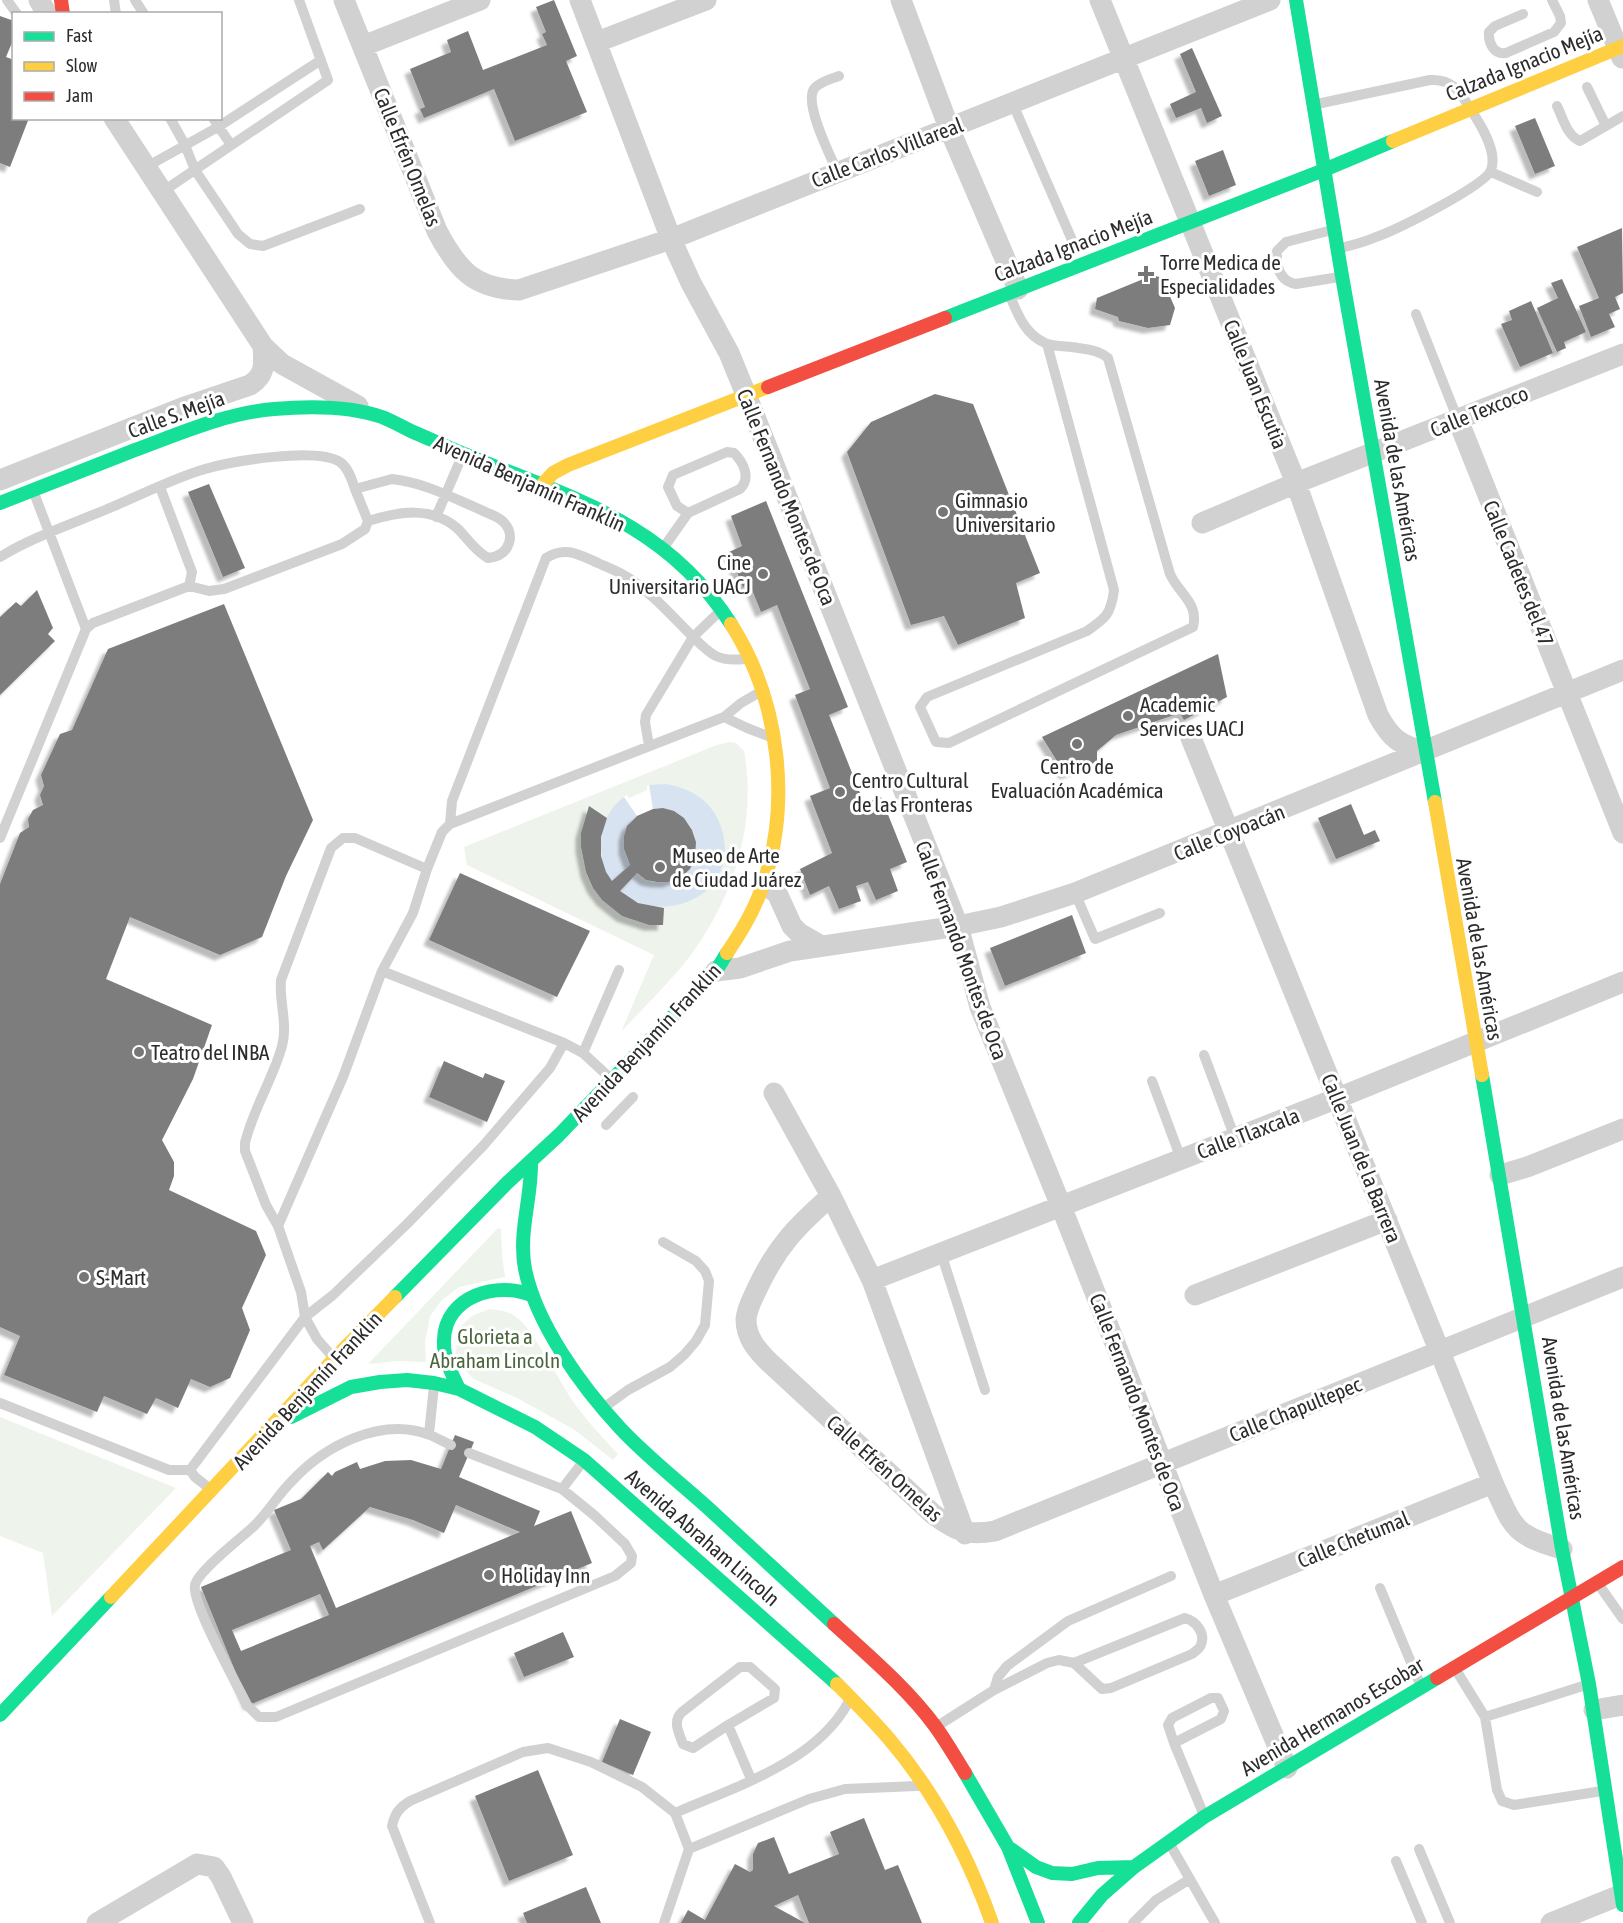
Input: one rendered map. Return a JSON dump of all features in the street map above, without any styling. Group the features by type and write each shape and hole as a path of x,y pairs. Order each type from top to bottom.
{"main road":[{"name":"Avenida de las Américas","path":"1296,0 1424,752 1500,1174 1562,1549 1594,1710 1622,1898"},
{"name":"Calzada Ignacio Mejía","path":"542,484 553,473 568,465 1324,170 1470,108 1621,52"},
{"name":"Calle S. Mejía","path":"0,503 219,418 269,409 301,408 375,414"},
{"name":"Avenida Benjamín Franklin","path":"0,1715 334,1359 508,1182 531,1161 611,1099 612,1080 716,971 733,944 764,884 777,808 778,776 774,738 763,690 750,658 722,609 663,549 624,522 585,502 463,454 375,414"},
{"name":"Avenida Abraham Lincoln","path":"531,1161 530,1188 524,1212 522,1248 525,1269 534,1296 569,1361 603,1408 638,1445 874,1660 936,1727 978,1793 1008,1847 1038,1923"},
{"path":"459,1389 447,1365 444,1350 447,1321 455,1310 470,1298 487,1291 519,1290 534,1296"},
{"name":"Avenida Abraham Lincoln","path":"269,1429 351,1387 407,1380 459,1389 535,1426 584,1460 827,1673 890,1740 925,1786 962,1852 982,1894 992,1923"},
{"name":"Avenida Hermanos Escobar","path":"1079,1923 1102,1894 1134,1866 1204,1817 1623,1567"},
{"path":"1008,1847 1036,1867 1052,1873 1072,1874 1098,1868 1134,1866"}],"street":[{"name":"Calle Efrén Ornelas","path":"344,0 437,231 450,256 465,273 482,284 501,290"},
{"path":"363,46 480,0"},
{"name":"Calle Fernando Montes de Oca","path":"580,0 671,239 691,283 729,353 747,397 958,926 980,1007 1214,1595 1287,1768"},
{"path":"597,42 706,0"},
{"path":"901,0 1013,291"},
{"name":"Calle Juan Escutia","path":"1100,0 1296,483 1378,715 1385,728 1400,743 1424,752"},
{"name":"Calle Carlos Villareal","path":"501,290 519,290 538,285 671,239 1270,0"},
{"path":"1598,0 1621,52"},
{"name":"Avenida Benjamín Franklin","path":"115,120 263,346 282,364 375,414"},
{"path":"0,480 182,408 250,385 257,381 264,371 263,346"},
{"name":"Calle Texcoco","path":"1202,523 1296,483 1623,354"},
{"name":"Calle Cadetes del 47","path":"1458,420 1623,833"},
{"name":"Calle Coyoacán","path":"716,971 740,968 783,953 820,945 958,926 1001,917 1076,893 1623,670"},
{"name":"Calle Juan de la Barrera","path":"1191,738 1508,1517 1520,1532 1535,1541 1562,1549"},
{"path":"764,884 777,893 792,926 799,933 820,945"},
{"name":"Calle Tlaxcala","path":"872,1280 1338,1098 1623,982"},
{"name":"Calle Efrén Ornelas","path":"774,1093 831,1196 872,1280 965,1534"},
{"path":"1500,1174 1527,1167 1623,1129"},
{"name":"Calle Efrén Ornelas","path":"831,1196 795,1228 777,1251 750,1305 746,1318 748,1334 754,1346 769,1362 916,1498 949,1526 965,1534"},
{"path":"1195,1295 1387,1220"},
{"name":"Calle Chapultepec","path":"965,1534 995,1531 1623,1278"},
{"name":"Calle Chetumal","path":"1214,1595 1493,1483"},
{"path":"1594,1710 1623,1705"},
{"path":"98,1923 197,1864 214,1867 243,1923"},
{"path":"1551,1923 1622,1898"}],"lane":[{"path":"162,192 328,80 299,0"},
{"path":"1523,14 1489,32 1488,36 1495,51 1499,54 1554,32 1561,22 1552,0"},
{"path":"222,119 321,60"},
{"path":"837,171 815,117 811,100 812,91 817,85 839,76"},
{"path":"1314,104 1440,80 1448,82 1456,88 1482,128 1493,161 1491,172 1464,193 1387,232 1339,249"},
{"path":"1587,87 1606,126"},
{"path":"1012,102 1072,240"},
{"path":"1557,106 1574,138 1580,141 1623,116"},
{"path":"171,120 195,170 238,234 249,244 262,246 360,209"},
{"path":"146,167 185,145 216,123 231,145"},
{"path":"1491,172 1537,192"},
{"path":"1335,230 1286,242 1277,251 1276,259 1282,277 1290,283 1342,276"},
{"path":"1013,291 1022,324 1047,344 1084,348 1102,353 1108,358 1170,574 1175,586 1188,599 1196,615 1193,627 949,743 936,742 921,707 927,697 1086,631 1105,618 1112,608 1114,590 1047,344"},
{"name":"Calle Cadetes del 47","path":"1416,314 1458,420"},
{"path":"663,549 688,513 740,489 745,484 747,477 740,459 734,453 727,452 673,475 668,487 677,506 688,513"},
{"path":"436,517 463,454"},
{"path":"0,557 49,533 205,469 285,456 328,457 342,463 348,471 368,521 365,529 342,544 224,589 209,591 189,586 93,623 86,629 0,838"},
{"path":"355,489 392,479 404,480 445,494 500,519 508,529 510,538 507,549 497,557 488,558 478,552 454,526 436,517 416,512 398,512 368,521"},
{"path":"160,487 192,572 189,586"},
{"path":"33,490 86,629"},
{"path":"450,824 452,801 546,558 556,552 566,550 626,576 659,602 707,651 726,661 750,658"},
{"path":"649,746 646,715 693,637 722,609"},
{"path":"278,1226 343,1077 382,971 413,913 427,868 442,832 450,824 724,717 741,702 763,690"},
{"path":"724,717 774,738"},
{"path":"334,1359 317,1340 305,1317 301,1292 278,1226 266,1205 245,1151 245,1143 282,1046 284,1027 280,993 281,980 331,848 343,838 355,838 427,868"},
{"path":"1076,893 1095,939 1160,913"},
{"path":"583,1053 619,970"},
{"path":"382,971 564,1043 583,1053 612,1080"},
{"path":"190,1470 305,1317 333,1295 407,1224 483,1146 550,1068 564,1043"},
{"path":"1204,1055 1235,1138"},
{"path":"1152,1081 1181,1159"},
{"path":"606,1125 611,1099 633,1097"},
{"path":"603,1408 628,1390 670,1367 696,1341 705,1325 709,1281 705,1271 696,1261 663,1242"},
{"path":"941,1253 985,1390"},
{"path":"429,1434 434,1383"},
{"path":"0,1403 169,1470 190,1470"},
{"path":"451,1445 429,1434 409,1430 389,1430 367,1434 327,1451 291,1481 256,1525 214,1561 195,1582 194,1592 202,1614 247,1705 259,1717 276,1716 624,1571 632,1563 629,1550 594,1515 562,1489 469,1453"},
{"path":"562,1489 584,1460"},
{"path":"190,1470 195,1477 212,1490"},
{"path":"994,1690 998,1677 1007,1666 1068,1622 1171,1576"},
{"path":"1598,1583 1623,1619"},
{"path":"1380,1588 1421,1687"},
{"path":"936,1727 994,1690 1047,1664 1059,1660 1074,1663 1102,1689 1111,1688 1192,1654 1200,1647 1202,1636 1198,1625 1185,1618 1074,1663"},
{"path":"750,1666 775,1689 775,1695 728,1725 693,1748 689,1748 683,1744 677,1719 682,1712 740,1667 750,1666"},
{"path":"1454,1667 1485,1717 1497,1790 1502,1801 1514,1805 1605,1791"},
{"path":"1485,1717 1589,1684"},
{"path":"675,1813 791,1760 828,1732 842,1716 851,1698"},
{"path":"1174,1743 1221,1719 1224,1711 1218,1698 1211,1698 1172,1718 1168,1725 1174,1743 1204,1817"},
{"path":"728,1725 751,1779"},
{"path":"430,1923 392,1826 399,1809 523,1752 549,1748 591,1762 642,1787 675,1813 689,1849 664,1923"},
{"path":"689,1849 809,1799 845,1789 925,1786"},
{"path":"1169,1843 1215,1923"},
{"path":"1419,1849 1450,1923"},
{"path":"1396,1861 1422,1923"},
{"path":"1133,1923 1156,1900 1190,1879"}],"green space":[{"path":"736,743 744,751 747,808 744,837 727,891 715,917 683,965 621,1032 654,955 467,865 464,847 717,745"},
{"name":"Glorieta a Abraham Lincoln","path":"498,1228 501,1229 505,1277 459,1287 442,1300 430,1316 425,1342 426,1362 397,1361 369,1364 369,1363"},
{"name":"Glorieta a Abraham Lincoln","path":"489,1309 510,1313 530,1331 575,1405 618,1454 613,1460 575,1430 517,1398 474,1379 461,1366 455,1354 461,1326 472,1316"},
{"path":"0,1417 176,1488 52,1616 43,1553 0,1536"}],"shaded area":[{"path":"666,784 693,793 708,804 722,830 724,860 714,883 694,899 670,906 645,905 623,894 607,874 601,844 604,824 614,806 624,797 628,802 650,792 649,785","holes":["663,808 672,811 687,822 695,837 696,846 692,865 687,871 674,878 658,883 644,879 633,868 626,854 624,839 629,824 642,813"]}],"pier":[{"path":"649,785 653,809 637,816 624,797 627,795 629,798 647,790"}],"building":[{"path":"554,0 577,56 566,61 587,112 515,141 494,89 424,118 420,109 425,107 410,69 451,52 447,40 468,31 483,70 547,45 542,34 546,32 536,7"},
{"path":"0,16 12,20 12,43 6,57 12,59 12,120 28,120 10,167 0,163"},
{"path":"1192,48 1222,116 1207,123 1201,108 1176,118 1170,104 1196,92 1180,54"},
{"path":"1535,118 1555,166 1535,174 1515,126"},
{"path":"1223,150 1236,185 1209,196 1195,161"},
{"path":"1622,228 1623,293 1615,297 1620,309 1609,314 1615,327 1591,337 1579,306 1599,298 1577,247"},
{"path":"1153,275 1162,278 1175,308 1170,325 1148,328 1119,321 1118,317 1095,309 1097,298"},
{"path":"1562,279 1586,332 1564,342 1566,348 1557,352 1537,308 1558,298 1551,283"},
{"path":"1531,301 1553,353 1520,367 1501,324 1512,320 1509,311"},
{"name":"Gimnasio Universitario","path":"935,394 973,404 1040,573 1016,583 1025,618 958,645 944,616 911,625 847,452 871,422"},
{"path":"209,484 245,568 223,577 188,492"},
{"name":"Centro Cultural de las Fronteras","path":"766,501 848,707 829,715 864,803 881,797 907,862 890,869 898,891 876,900 868,882 856,886 861,901 839,909 829,886 810,895 800,869 832,853 810,796 830,788 795,695 810,689 777,605 761,612 750,585 743,587 729,552 742,546 731,516"},
{"path":"37,590 53,628 48,634 55,641 0,695 0,617 16,602 21,606"},
{"path":"224,604 313,820 286,876 262,937 220,955 130,917 106,979 212,1025 193,1079 162,1140 174,1162 174,1176 169,1190 256,1231 266,1255 242,1308 250,1330 230,1378 210,1387 191,1379 178,1408 156,1398 147,1414 104,1396 97,1412 4,1375 20,1336 0,1327 0,884 20,833 29,827 28,819 33,810 43,805 40,795 44,786 41,775 60,734 72,730 108,649"},
{"name":"Academic Services UACJ","path":"1218,654 1227,697 1184,720 1180,713 1116,735 1097,751 1097,762 1065,774 1042,737"},
{"path":"1351,804 1364,835 1375,830 1380,841 1336,859 1318,818"},
{"name":"Museo de Arte de Ciudad Juárez","path":"589,806 607,818 601,837 601,856 606,872 612,881 630,865 624,849 624,836 627,826 637,816 653,809 663,808 674,811 684,818 692,830 696,842 695,858 690,869 681,877 668,882 657,882 646,880 637,873 620,891 638,903 664,908 663,925 649,925 622,916 602,900 593,888 586,872 581,847 581,833"},
{"path":"460,873 590,931 557,997 429,940"},
{"path":"1072,915 1086,953 1005,986 990,948"},
{"path":"444,1061 483,1078 485,1073 505,1081 487,1122 429,1097"},
{"name":"Holiday Inn","path":"455,1435 474,1442 459,1477 540,1511 534,1526 571,1511 592,1563 249,1705 201,1587 291,1550 274,1510 301,1499 328,1472 332,1476 335,1472 357,1462 360,1469 385,1461 411,1460 441,1469","holes":["456,1505 520,1532 336,1608 310,1546 319,1542 323,1550 370,1507 413,1520 444,1533","320,1594 329,1615 241,1651 232,1630"]},
{"path":"563,1632 574,1657 524,1677 514,1653"},
{"path":"620,1719 651,1732 633,1775 602,1762"},
{"path":"538,1770 573,1855 509,1881 475,1796"},
{"path":"864,1818 885,1870 898,1865 922,1923 809,1923 798,1895 774,1906 805,1923 681,1923 688,1910 705,1920 735,1864 750,1872 753,1870 753,1854 758,1843 774,1837 789,1874 839,1854 830,1832"},
{"path":"586,1887 601,1923 527,1923 523,1913"}],"traffic: fast":[{"path":"1296,0 1342,276 1435,802"},
{"path":"945,318 1393,141"},
{"path":"0,503 221,419 256,411 301,407 370,413 458,452 584,502 617,519 649,539 679,562 706,590 731,624"},
{"path":"395,1297 508,1182 559,1135 716,971 727,953"},
{"path":"1482,1075 1562,1549 1589,1684 1623,1905"},
{"path":"531,1161 523,1242 525,1269 539,1311 562,1354 605,1412 630,1438 834,1624"},
{"path":"459,1389 448,1366 444,1347 447,1325 453,1312 463,1303 490,1291 519,1291 533,1296"},
{"path":"291,1417 351,1387 380,1382 407,1380 459,1389 535,1427 584,1460 837,1684"},
{"path":"0,1715 111,1597"},
{"path":"1079,1923 1102,1895 1134,1867 1204,1817 1437,1678"},
{"path":"965,1773 1008,1847 1038,1923"},
{"path":"1008,1847 1036,1867 1052,1873 1072,1874 1098,1868 1134,1867"}],"traffic: slow":[{"path":"1393,141 1623,46"},
{"path":"542,485 553,473 568,465 768,387"},
{"path":"727,953 760,893 770,860 776,826 778,790 776,755 761,686 748,654 731,624"},
{"path":"1435,802 1482,1075"},
{"path":"111,1597 395,1297"},
{"path":"837,1684 884,1733 922,1782 973,1874 992,1923"}],"traffic: jam":[{"path":"61,0 63,12"},
{"path":"768,387 945,318"},
{"path":"1437,1678 1623,1567"},
{"path":"834,1624 887,1673 924,1712 965,1773"}],"place":[{"name":"Torre Medica de Especialidades","path":"1146,274"},
{"name":"Gimnasio Universitario","path":"943,512"},
{"name":"Cine Universitario UACJ","path":"763,574"},
{"name":"Academic Services UACJ","path":"1128,716"},
{"name":"Centro de Evaluación Académica","path":"1077,744"},
{"name":"Centro Cultural de las Fronteras","path":"840,792"},
{"name":"Museo de Arte de Ciudad Juárez","path":"660,867"},
{"name":"Teatro del INBA","path":"139,1052"},
{"name":"S-Mart","path":"84,1277"},
{"name":"Holiday Inn","path":"489,1575"}]}
